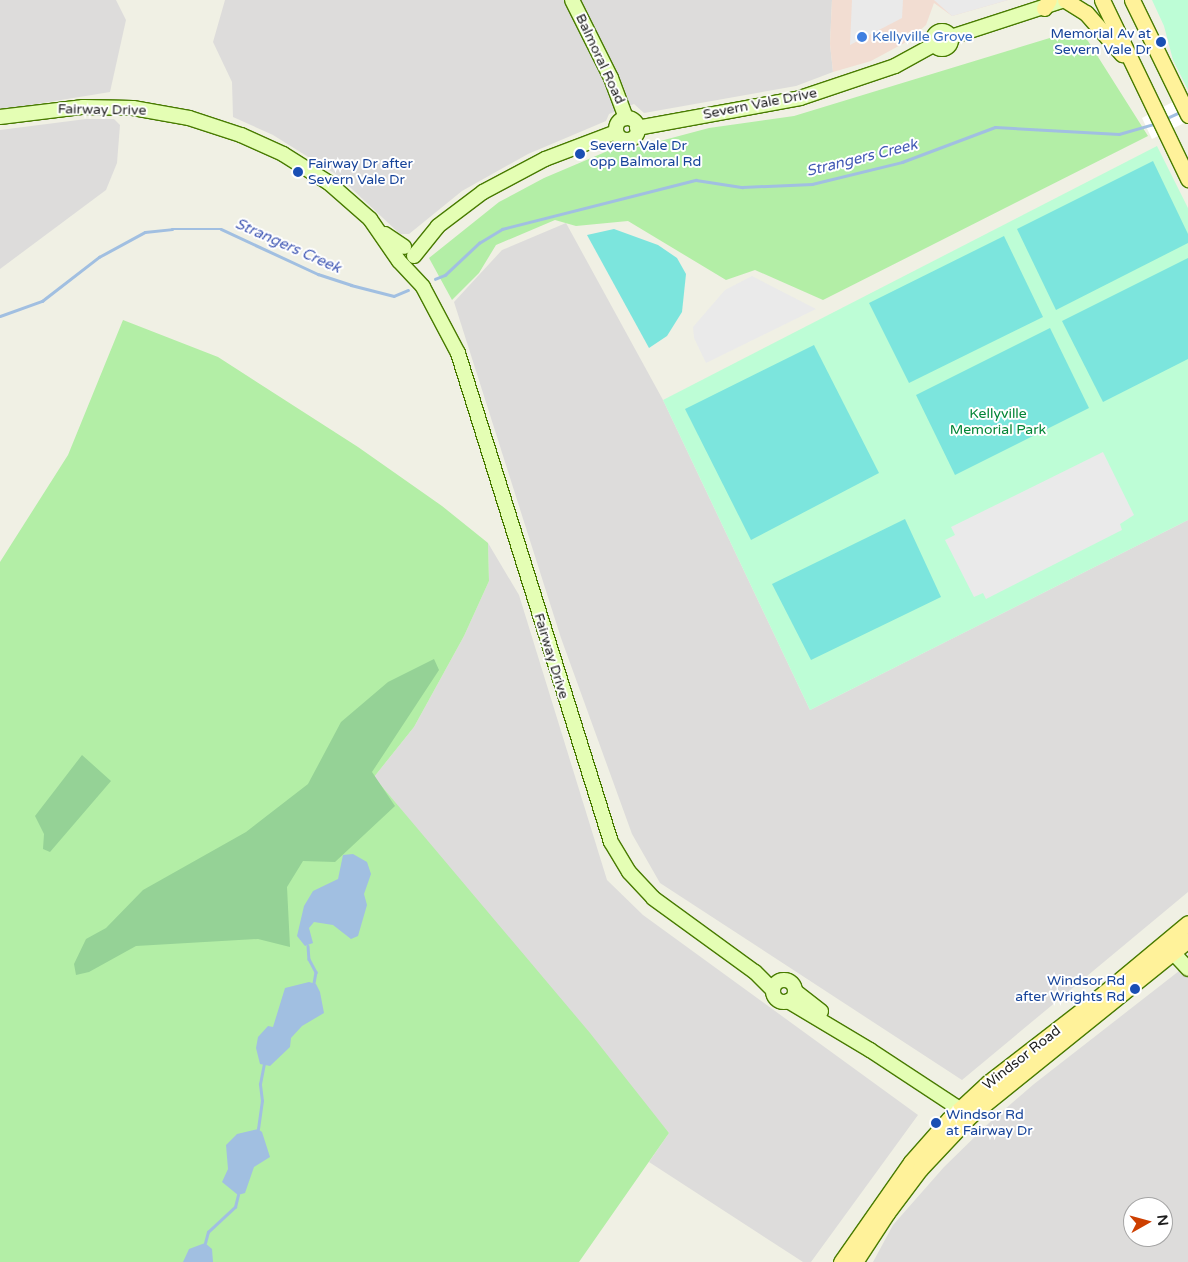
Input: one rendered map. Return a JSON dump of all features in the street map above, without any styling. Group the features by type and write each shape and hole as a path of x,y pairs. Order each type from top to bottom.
{"main road":[{"path":"1065,0 1086,13 1111,45 1128,60"},
{"path":"1102,0 1128,60 1188,179"},
{"path":"1135,3 1188,115"},
{"name":"Windsor Road","path":"1169,948 1188,922"},
{"name":"Windsor Road","path":"855,1262 914,1176 988,1082 1169,948 1188,940"},
{"name":"Windsor Road","path":"841,1262 911,1162 965,1112"}],"street":[{"name":"Balmoral Road","path":"572,0 611,78 626,118"},
{"path":"1047,4 1065,0"},
{"name":"Severn Vale Drive","path":"638,128 800,98 895,66 935,44 939,48 947,47 951,37 1047,4"},
{"name":"Fairway Drive","path":"0,117 73,107 133,108 215,125 266,145 316,174 348,198 405,255 450,335 465,374 611,842 629,872 654,898 755,972 776,986 789,982 792,996 965,1112"},
{"path":"626,118 632,120 638,128 635,136 627,140 619,137 616,132 619,121 626,118"},
{"path":"405,255 454,212 496,184 545,159 616,132"},
{"path":"1169,948 1188,969"}],"shaded area":[{"path":"0,0 116,0 126,20 110,92 0,110"},
{"path":"225,0 832,0 830,44 833,72 796,86 644,113 634,104 609,114 606,121 528,154 462,191 409,234 400,234 337,175 273,135 233,117 232,82 213,42"},
{"path":"832,0 1008,0 952,16 934,3 926,25 908,41 871,61 833,72 830,44"},
{"name":"Kellyville Grove","path":"852,0 903,0 902,18 850,45"},
{"path":"934,0 1008,0 952,16"},
{"path":"86,119 114,119 120,125 117,163 106,190 0,269 0,130"},
{"path":"566,223 663,400 810,710 1188,520 1188,892 962,1080 660,883 632,834 561,638 454,302 502,250"},
{"path":"752,276 816,309 706,363 694,338 693,327 725,290"},
{"path":"1103,452 1134,515 1120,524 1122,530 986,599 983,593 974,597 945,540 955,535 951,527"},
{"path":"488,543 519,595 607,880 643,915 918,1115 811,1262 803,1262 649,1162 669,1133 374,777 414,727 464,636 489,581"},
{"path":"353,854 367,862 371,874 364,894 367,905 358,936 351,939 333,925 314,922 309,928 313,943 305,946 297,936 304,906 313,891 338,879 343,855"},
{"path":"1188,964 1188,1262 873,1262 893,1225 944,1167 989,1123 1034,1084"},
{"path":"309,982 316,984 320,992 324,1013 302,1026 291,1038 290,1047 270,1066 260,1064 256,1048 258,1037 268,1026 273,1027 285,988"},
{"path":"258,1129 262,1132 270,1157 254,1167 245,1193 238,1195 222,1182 228,1169 226,1145 237,1134"},
{"path":"205,1243 212,1249 213,1262 183,1262 189,1249"}],"green space":[{"path":"1152,0 1188,0 1188,90 1173,60 1164,26"},
{"path":"1076,30 1088,41 1148,136 823,300 755,270 726,280 628,221 576,226 555,220 496,245 479,273 452,300 429,258 499,202 544,178 610,150 634,148 709,128 794,116"},
{"name":"Kellyville Memorial Park","path":"1157,146 1188,208 1188,520 810,710 663,400"},
{"path":"1153,161 1188,234 1188,243 1056,310 1017,229"},
{"path":"614,229 658,245 677,258 686,274 682,312 667,336 649,348 587,235"},
{"path":"1004,236 1043,317 909,383 869,303"},
{"path":"1188,258 1188,359 1103,402 1062,321"},
{"path":"123,320 218,357 358,447 442,506 488,543 489,581 464,636 414,727 374,777 590,1033 669,1133 579,1262 0,1262 0,562 68,455"},
{"path":"1050,328 1089,408 955,475 916,395"},
{"path":"814,345 879,473 751,540 685,409"},
{"path":"905,519 941,597 811,660 772,584"},
{"path":"434,659 439,670 372,772 395,806 335,862 303,861 287,887 290,947 258,939 136,946 89,972 76,975 74,964 86,939 106,928 143,890 246,832 308,784 341,722 388,682"},
{"path":"82,755 111,781 50,852 43,849 44,834 35,816"}],"pier":[{"path":"1188,94 1188,121 1152,139 1142,118"}],"waterway":[{"name":"Strangers Creek","path":"1165,119 1180,112"},
{"name":"Strangers Creek","path":"435,279 445,275 479,243 502,229 696,180 742,187 812,184 902,162 995,127 1119,134 1155,124"},
{"name":"Strangers Creek","path":"0,316 42,301 99,257 145,232 172,229 221,229 318,274 351,285 394,296 408,290"},
{"path":"308,946 309,959 316,972 314,983"},
{"path":"258,1129 262,1101 260,1084 264,1064"},
{"path":"205,1243 208,1232 235,1207 238,1195"}],"place":[{"name":"Kellyville Grove","path":"862,37"},
{"name":"Memorial Av at Severn Vale Dr","path":"1161,42"},
{"name":"Severn Vale Dr opp Balmoral Rd","path":"580,154"},
{"name":"Fairway Dr after Severn Vale Dr","path":"298,172"},
{"name":"Windsor Rd after Wrights Rd","path":"1135,989"},
{"name":"Windsor Rd at Fairway Dr","path":"936,1123"}]}
